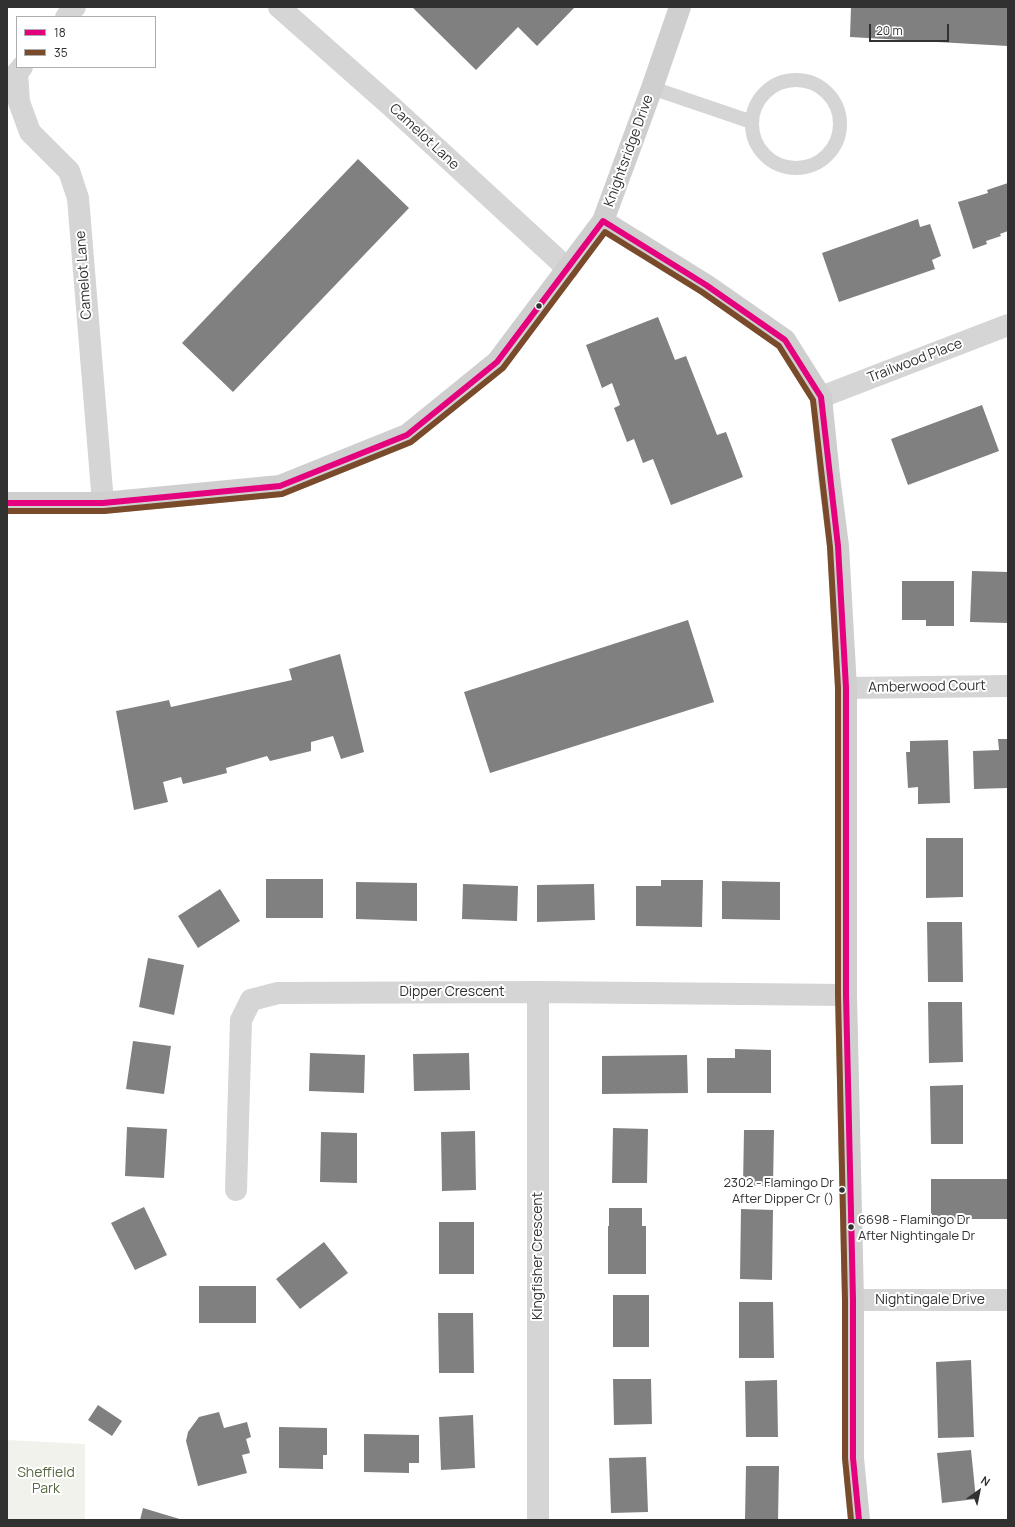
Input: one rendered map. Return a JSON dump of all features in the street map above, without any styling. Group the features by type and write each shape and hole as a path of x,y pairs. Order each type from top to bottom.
{"street":[{"path":"67,16 75,7"},
{"name":"Camelot Lane","path":"279,7 392,107 568,269"},
{"name":"Knightsridge Drive","path":"7,503 103,503 280,486 407,435 497,362 603,221 680,7"},
{"name":"Camelot Lane","path":"15,72 19,102 30,132 69,171 78,198 103,503"},
{"path":"603,221 706,285 785,340 821,397 838,546 846,688 846,995 853,1300 853,1458 859,1520"},
{"name":"Trailwood Place","path":"821,397 1008,325"},
{"name":"Amberwood Court","path":"846,688 1008,686"},
{"name":"Dipper Crescent","path":"236,1190 241,1020 251,1000 278,993 538,992 846,995"},
{"name":"Kingfisher Crescent","path":"538,992 538,1520"},
{"name":"Nightingale Drive","path":"853,1300 1008,1300"}],"lane":[{"path":"799,80 812,83 825,90 834,101 839,113 841,127 838,140 831,152 820,162 808,167 794,169 780,166 768,159 759,148 754,136 752,122 755,108 762,96 779,84 799,80"},
{"path":"652,88 752,122"}],"green space":[{"name":"Sheffield Park","path":"7,1440 85,1444 85,1520 7,1520"}],"building":[{"path":"412,7 575,7 537,46 518,27 476,70"},
{"path":"851,7 1008,7 1008,46 850,37"},
{"path":"358,159 409,208 233,392 182,343"},
{"path":"1008,183 1008,231 1000,234 1001,236 986,241 987,244 973,249 958,202 988,193 987,190"},
{"path":"918,219 920,227 930,224 941,256 932,260 935,269 839,302 822,253"},
{"path":"658,317 675,360 686,356 717,435 726,432 743,477 671,505 653,459 643,463 634,439 627,442 614,408 620,405 612,383 602,388 586,345"},
{"path":"982,405 999,451 908,485 891,439"},
{"path":"972,571 1008,572 1008,623 970,622"},
{"path":"902,581 954,581 954,626 926,626 926,620 902,620"},
{"path":"688,620 714,702 490,773 464,692"},
{"path":"340,654 364,752 341,759 333,736 311,742 311,751 270,761 267,756 226,768 227,773 183,784 181,777 163,782 168,802 134,810 116,711 169,700 171,707 292,680 289,669"},
{"path":"998,739 1008,739 1008,788 974,789 973,751 999,750"},
{"path":"948,740 950,803 918,804 918,787 908,788 906,752 910,752 910,741"},
{"path":"926,838 963,838 963,897 926,898"},
{"path":"266,879 323,879 323,918 266,918"},
{"path":"661,880 703,880 702,927 636,926 636,886 661,886"},
{"path":"722,881 780,882 780,920 722,919"},
{"path":"356,882 417,883 417,921 356,919"},
{"path":"463,884 518,886 517,921 462,919"},
{"path":"594,884 595,920 537,922 537,885"},
{"path":"220,889 240,921 198,948 178,916"},
{"path":"927,922 962,922 963,982 928,982"},
{"path":"148,958 184,965 174,1015 139,1007"},
{"path":"928,1002 962,1002 963,1062 929,1063"},
{"path":"133,1041 171,1046 164,1094 126,1089"},
{"path":"735,1049 771,1050 771,1093 707,1093 707,1058 735,1058"},
{"path":"310,1053 365,1055 364,1093 309,1091"},
{"path":"469,1053 470,1090 414,1091 413,1054"},
{"path":"687,1055 688,1093 602,1094 602,1056"},
{"path":"963,1085 963,1144 931,1144 930,1086"},
{"path":"127,1127 167,1129 164,1178 125,1176"},
{"path":"613,1128 648,1129 647,1183 612,1183"},
{"path":"744,1130 774,1130 773,1186 743,1186"},
{"path":"475,1131 476,1190 442,1191 441,1132"},
{"path":"321,1132 357,1133 357,1183 320,1182"},
{"path":"931,1179 1008,1179 1008,1219 931,1219"},
{"path":"144,1207 167,1255 135,1270 111,1223"},
{"path":"609,1208 642,1208 642,1226 646,1226 646,1274 608,1274"},
{"path":"741,1209 773,1210 772,1280 740,1279"},
{"path":"439,1222 474,1222 474,1274 439,1274"},
{"path":"324,1242 348,1273 300,1309 276,1279"},
{"path":"199,1286 256,1286 256,1323 199,1323"},
{"path":"613,1295 649,1295 649,1347 613,1347"},
{"path":"739,1302 773,1302 774,1358 739,1358"},
{"path":"438,1313 473,1313 474,1373 439,1373"},
{"path":"971,1360 974,1437 938,1438 936,1362"},
{"path":"613,1379 651,1379 652,1424 614,1425"},
{"path":"777,1380 778,1437 746,1437 745,1381"},
{"path":"98,1405 122,1421 112,1436 88,1420"},
{"path":"219,1412 224,1428 247,1422 251,1437 246,1439 250,1453 242,1455 247,1473 198,1486 186,1441 188,1432 199,1417"},
{"path":"473,1415 475,1468 441,1470 439,1417"},
{"path":"279,1427 327,1428 327,1455 323,1455 323,1469 279,1468"},
{"path":"364,1434 419,1435 419,1463 409,1463 409,1473 364,1472"},
{"path":"971,1450 976,1499 942,1503 937,1453"},
{"path":"646,1457 648,1512 611,1513 609,1458"},
{"path":"746,1466 779,1466 778,1520 745,1520"},
{"path":"143,1508 183,1520 140,1520"}],"transit line":[{"name":"18","path":"7,503 103,503 280,486 407,435 497,362 603,221 706,285 785,340 821,397 838,546 846,688 846,995 853,1300 853,1458 859,1520"},
{"name":"35","path":"7,511 104,511 282,494 411,442 503,368 605,232 702,292 779,346 813,400 830,547 838,688 838,995 845,1300 845,1458 851,1520"}],"place":[{"name":"2302 - Flamingo Dr After Dipper Cr ()","path":"842,1190"},
{"name":"6698 - Flamingo Dr After Nightingale Dr","path":"851,1227"}]}
